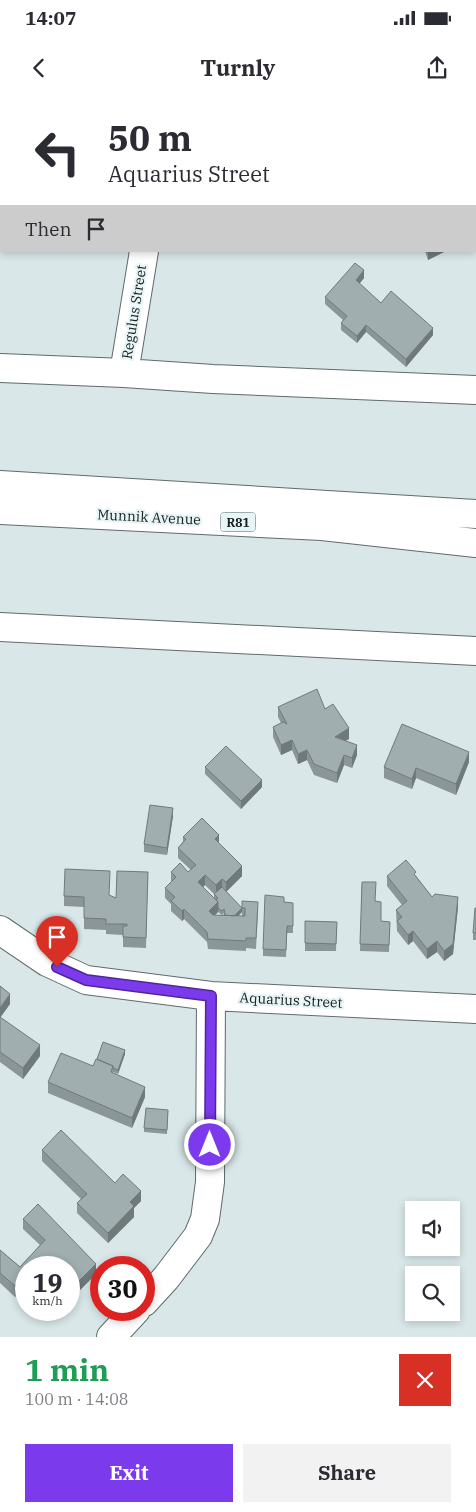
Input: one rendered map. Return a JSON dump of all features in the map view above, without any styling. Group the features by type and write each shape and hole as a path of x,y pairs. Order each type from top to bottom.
{"street":[{"name":"Regulus Street","path":"124,373 144,252"},
{"path":"0,368 124,373 223,380 476,390"},
{"name":"Munnik Avenue","path":"0,485 476,514"},
{"name":"Munnik Avenue","path":"0,510 322,526 476,544"},
{"path":"0,627 476,651"},
{"name":"Aquarius Street","path":"0,930 47,962 86,980 211,996 476,1009"},
{"path":"155,1290 198,1236 205,1218 210,1182 211,996"},
{"path":"111,1337 126,1321"}],"building":[{"path":"355,263 364,270 356,280 381,303 391,291 433,328 406,359 366,325 357,336 341,323 347,316 325,297"},
{"path":"317,689 325,709 333,704 349,728 335,737 357,745 352,758 344,755 337,773 314,764 307,750 298,754 292,740 281,745 273,727 283,722 287,724 278,707"},
{"path":"402,724 469,752 456,784 416,768 412,779 384,767"},
{"path":"226,746 262,780 241,801 205,767"},
{"path":"150,805 173,808 167,848 144,844"},
{"path":"202,818 219,835 215,839 242,866 226,882 222,879 216,885 205,875 198,882 218,902 209,911 213,915 245,916 245,908 242,908 242,901 258,902 256,938 246,938 246,941 208,939 207,932 184,909 182,911 171,901 175,897 165,888 176,877 171,872 180,863 188,872 196,865 178,848 186,839 183,837"},
{"path":"406,860 416,872 414,874 432,897 435,894 458,897 453,944 444,951 437,941 427,949 413,931 408,935 397,921 402,917 396,910 407,901 387,876"},
{"path":"65,869 110,871 109,895 116,898 117,871 148,872 146,938 123,937 123,926 127,926 127,924 106,924 106,919 84,918 84,897 64,896"},
{"path":"362,882 376,882 375,901 381,902 381,921 390,922 389,945 360,944"},
{"path":"222,887 242,908 234,916 224,915 224,909 222,911 218,908 216,899 218,898 214,894"},
{"path":"265,895 284,897 284,902 293,903 293,926 287,926 286,950 263,949"},
{"path":"475,908 476,933 473,933"},
{"path":"305,921 337,922 336,944 305,943"},
{"path":"0,986 10,994 0,1008"},
{"path":"0,1017 40,1045 23,1068 0,1052"},
{"path":"103,1042 125,1050 118,1070 97,1059"},
{"path":"61,1053 93,1066 96,1059 113,1066 111,1072 145,1087 132,1118 48,1082"},
{"path":"146,1108 168,1110 167,1130 144,1128"},
{"path":"61,1130 115,1183 123,1174 141,1191 130,1202 134,1206 108,1233 77,1203 87,1194 42,1150"},
{"path":"38,1204 90,1258 90,1270 80,1280 80,1256 30,1256 45,1240 23,1219"},
{"path":"0,1250 15,1263 15,1286 0,1273"}],"route":[{"path":"57,967 86,980 211,996 210,1145"}]}
